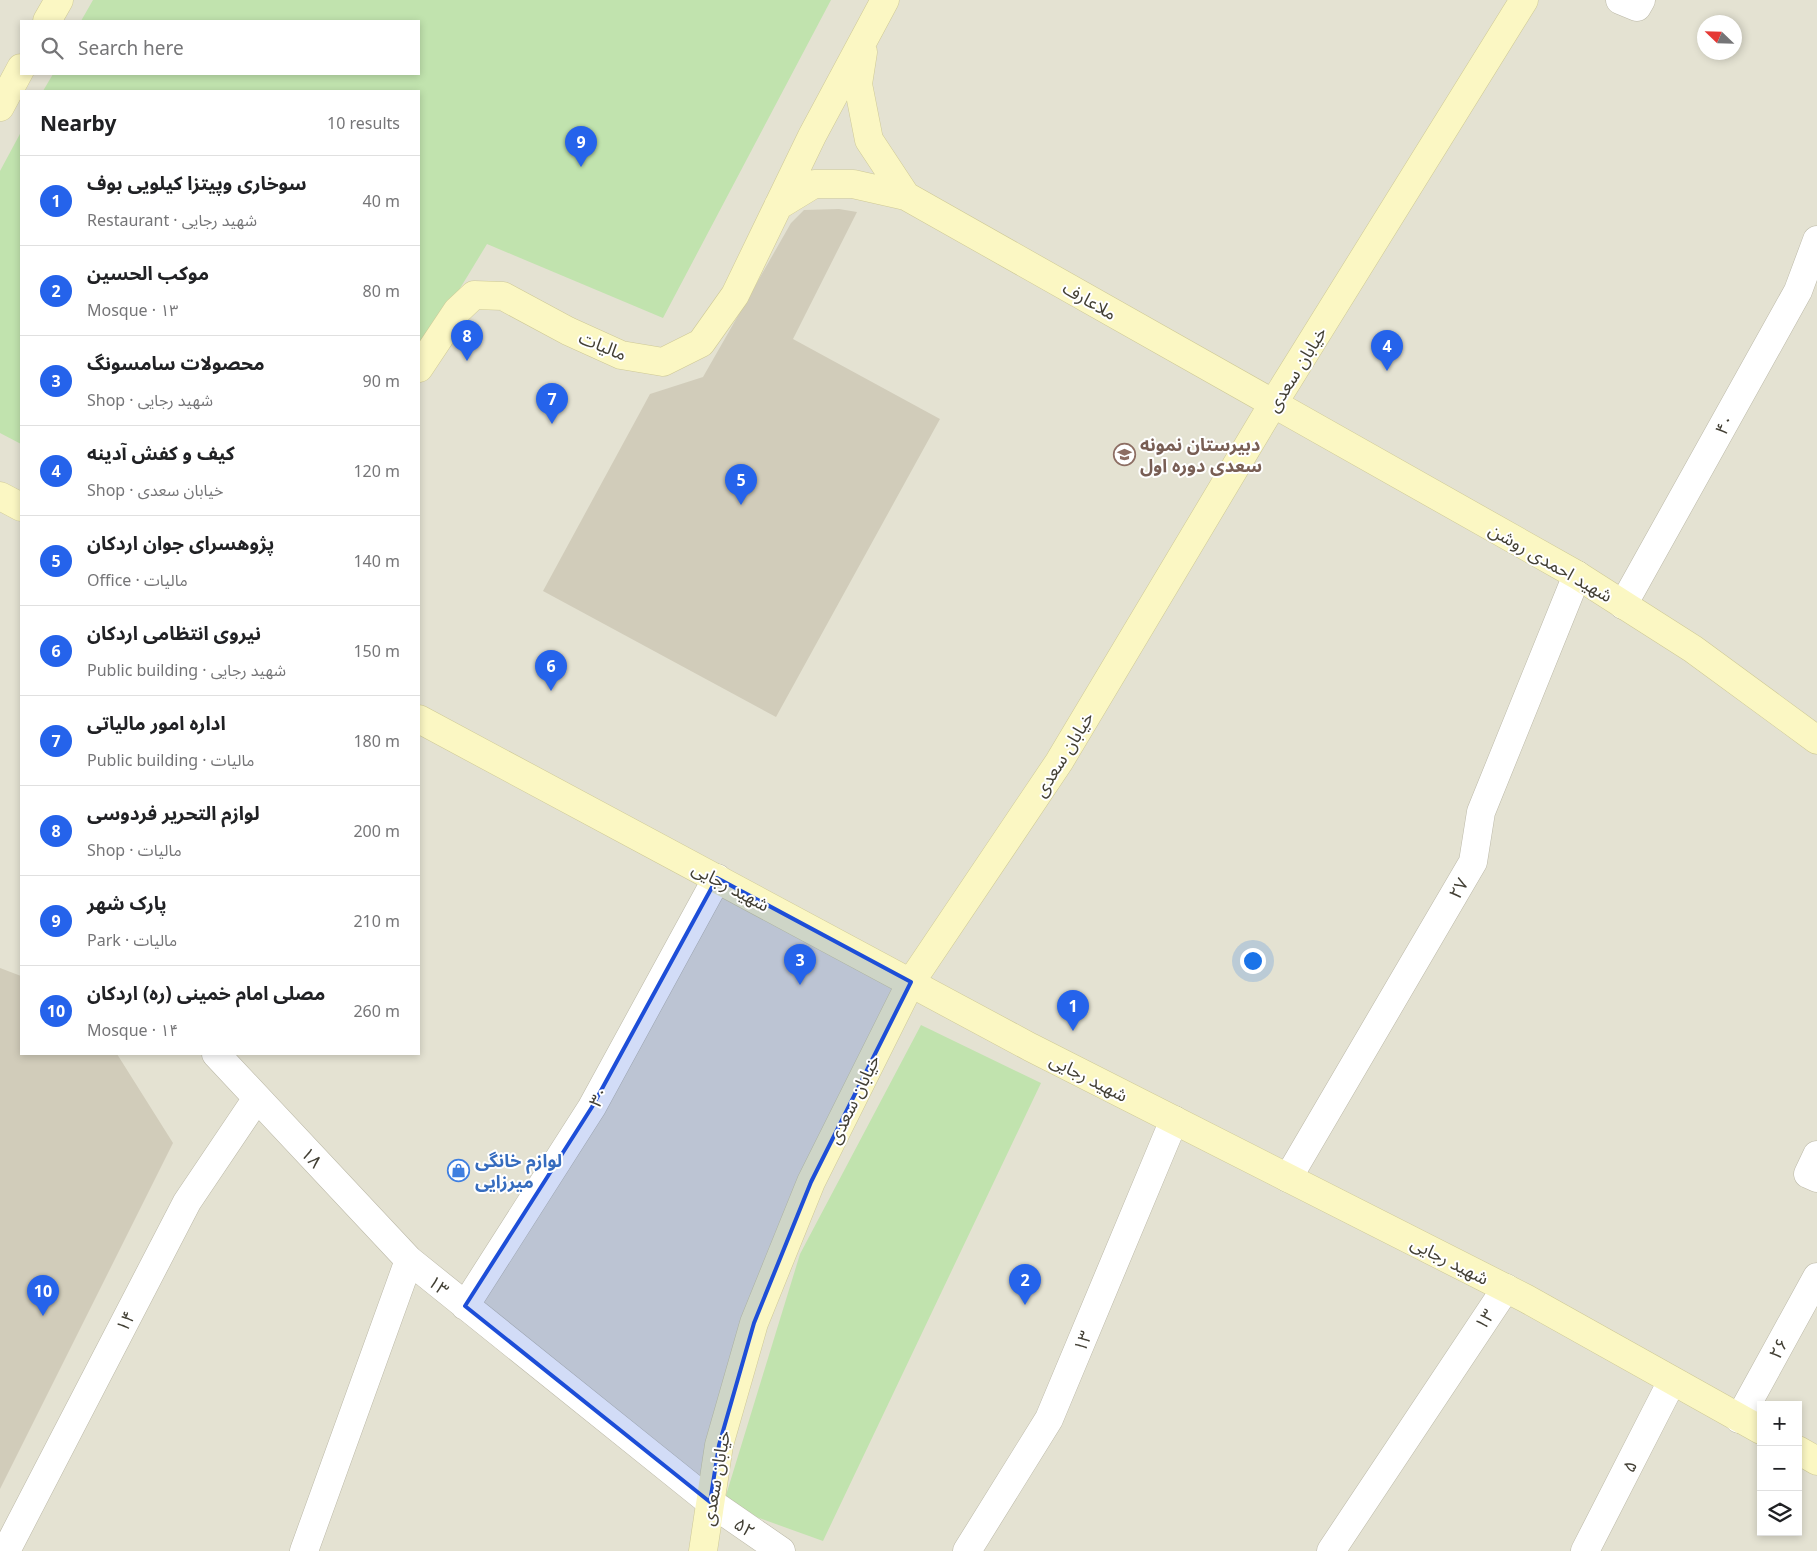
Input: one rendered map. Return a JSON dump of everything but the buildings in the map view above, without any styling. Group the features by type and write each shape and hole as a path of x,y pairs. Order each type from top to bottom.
{"street":[{"path":"48,20 59,0"},
{"path":"778,206 812,136 885,0"},
{"name":"خیابان سعدی","path":"703,1551 719,1445 754,1323 811,1182 910,982 1059,762 1273,404 1524,0"},
{"path":"1620,0 1637,7 1641,0"},
{"path":"865,37 858,84 869,140 906,196"},
{"path":"778,206 814,184 854,184 906,196"},
{"name":"ملاعارف","path":"906,196 1273,404"},
{"name":"مالیات","path":"420,367 458,312 474,295 503,296 568,331 621,355 663,362 701,343 735,295 778,206"},
{"name":"۴۰","path":"1623,605 1798,292 1817,240"},
{"name":"شهید احمدی روشن","path":"1273,404 1577,575 1693,650 1817,740"},
{"path":"0,496 20,506"},
{"name":"۲۷","path":"1288,1178 1473,862 1481,812 1577,575"},
{"name":"شهید رجایی","path":"420,720 1030,1047 1506,1288 1750,1424"},
{"name":"۳۰","path":"465,1306 592,1107 717,878"},
{"name":"۱۸","path":"217,1055 409,1260"},
{"name":"۱۴","path":"6,1551 187,1202 256,1098"},
{"name":"۱۳","path":"967,1551 1049,1419 1174,1120"},
{"path":"1817,1155 1808,1174 1817,1178"},
{"name":"۱۳","path":"304,1551 409,1260 710,1502"},
{"name":"۲۶","path":"1750,1424 1817,1277"},
{"name":"۱۳","path":"1330,1551 1506,1288"},
{"name":"۵","path":"1585,1551 1672,1381"},
{"path":"1802,1452 1817,1460"},
{"name":"۵۲","path":"710,1502 781,1551"}],"highlighted area":[{"path":"717,878 911,982 811,1182 754,1323 719,1445 710,1502 465,1306 592,1107"}],"shaded area":[{"path":"0,0 1817,0 1817,1551 0,1551"}],"green space":[{"path":"93,0 831,0 663,318 487,244 420,354 420,90 44,90 52,75 420,75 420,20 82,20"},
{"path":"20,134 20,443 0,433 0,171"},
{"path":"921,1025 1041,1083 823,1541 723,1505 800,1254"}],"place":[{"name":"پارک شهر","path":"581,167"},
{"name":"لوازم التحریر فردوسی","path":"467,361"},
{"name":"کیف و کفش آدینه","path":"1387,371"},
{"name":"اداره امور مالیاتی","path":"552,424"},
{"name":"دبیرستان نمونه سعدی دوره اول","path":"1124,454"},
{"name":"پژوهسرای جوان اردکان","path":"741,505"},
{"name":"نیروی انتظامی اردکان","path":"551,691"},
{"name":"محصولات سامسونگ","path":"800,985"},
{"name":"سوخاری وپیتزا کیلویی بوف","path":"1073,1031"},
{"name":"لوازم خانگی میرزایی","path":"459,1170"},
{"name":"موکب الحسین","path":"1025,1305"},
{"name":"مصلی امام خمینی (ره) اردکان","path":"43,1316"}]}
